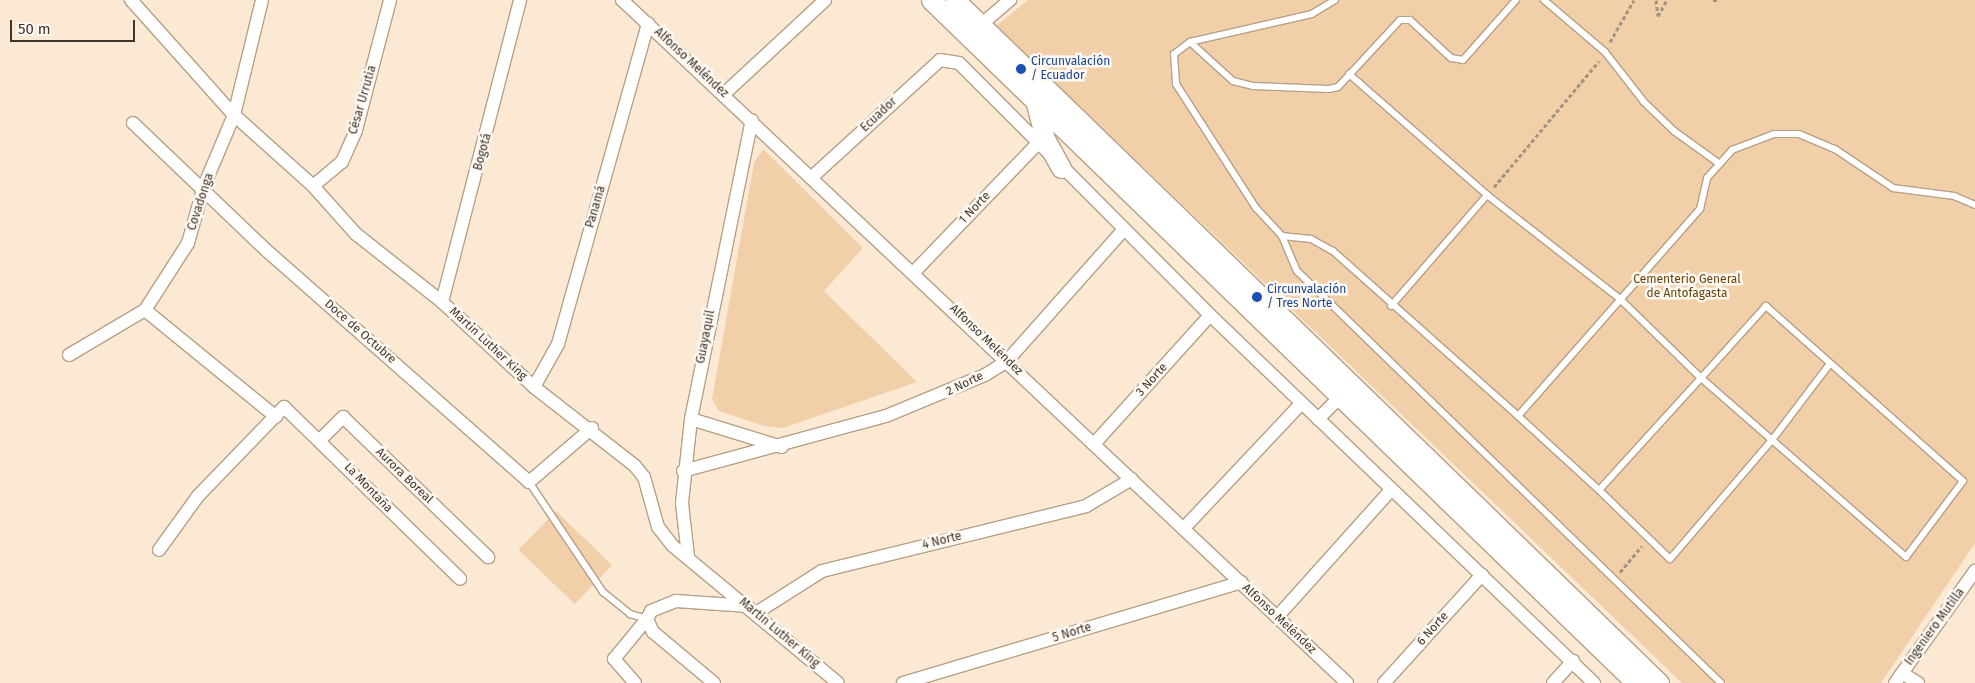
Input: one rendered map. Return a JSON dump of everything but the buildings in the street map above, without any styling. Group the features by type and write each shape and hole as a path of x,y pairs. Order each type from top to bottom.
{"main road":[{"path":"931,0 975,30 1353,382 1659,683"},
{"path":"955,0 975,30 1035,100 1636,683"},
{"path":"1035,100 1046,139 1061,168"}],"street":[{"name":"Martin Luther King","path":"131,0 234,115 313,186 356,234 442,302 534,387 592,428 640,472 658,528 828,678 838,683"},
{"name":"Covadonga","path":"69,355 145,310 188,243 204,186 234,115 262,0"},
{"name":"César Urrutia","path":"313,186 342,162 356,130 390,0"},
{"name":"Bogotá","path":"442,302 520,0"},
{"path":"724,94 825,0"},
{"path":"975,30 1010,0"},
{"name":"Alfonso Meléndez","path":"627,2 1241,582 1341,682"},
{"name":"Panamá","path":"534,387 558,344 648,23"},
{"name":"Ecuador","path":"812,177 940,60 949,59 1037,144"},
{"name":"Guayaquil","path":"688,556 683,471 691,419 752,120"},
{"name":"Doce de Octubre","path":"133,123 204,186 266,250 529,482"},
{"path":"1037,144 1301,404 1573,660 1594,683"},
{"name":"1 Norte","path":"914,272 1037,144"},
{"name":"2 Norte","path":"683,471 782,447 948,393 1007,360 1124,229"},
{"path":"145,310 276,417 198,496 159,550"},
{"name":"3 Norte","path":"1094,444 1210,315"},
{"path":"1318,419 1353,382"},
{"path":"1184,528 1301,404"},
{"name":"La Montaña","path":"276,417 284,407 320,440 460,579"},
{"name":"Aurora Boreal","path":"320,440 342,417 488,557"},
{"path":"691,419 782,447"},
{"path":"529,482 592,428"},
{"name":"4 Norte","path":"752,610 822,571 1086,506 1132,479"},
{"path":"1277,617 1391,490"},
{"name":"Ingeniero Mutilla","path":"1898,678 1975,571"},
{"name":"6 Norte","path":"1384,683 1482,576"},
{"name":"5 Norte","path":"903,683 1241,582"},
{"path":"635,683 614,659 647,619 651,611 676,601 752,610"},
{"path":"647,619 652,632 714,683"},
{"path":"1553,683 1573,660"},
{"path":"1898,678 1918,683"}],"lane":[{"path":"1334,0 1312,14 1190,42 1174,54 1176,84 1256,208 1282,236 1297,271 1615,577 1721,683"},
{"path":"1190,42 1234,81 1252,86 1329,89 1350,74 1405,19 1451,58 1463,60 1516,0"},
{"path":"1544,0 1605,52 1644,102 1717,162"},
{"path":"1350,74 1487,195 1620,299 1701,378 1906,557 1963,481 1829,365 1766,306 1701,378 1599,490"},
{"path":"1518,416 1700,209 1707,178 1717,162 1732,150 1774,134 1799,134 1835,149 1893,188 1954,196 1975,205"},
{"path":"1391,306 1487,195"},
{"path":"1282,236 1311,239 1333,251 1391,306 1518,416 1599,490 1670,559 1772,440 1829,365"},
{"path":"529,482 603,592 630,614 647,619"}],"path":[{"path":"1487,195 1605,52 1634,0"},
{"path":"1656,0 1658,16 1667,0"},
{"path":"1713,0 1718,0"},
{"path":"1615,577 1649,538"}],"green space":[{"name":"Cementerio General de Antofagasta","path":"1028,0 1975,0 1975,543 1881,683 1682,683 996,26"},
{"path":"763,149 863,248 824,291 917,382 783,428 764,426 719,411 712,399 754,163"},
{"path":"556,511 612,565 575,604 518,550"}],"place":[{"name":"Circunvalación / Ecuador","path":"1021,69"},
{"name":"Circunvalación / Tres Norte","path":"1257,297"}]}
